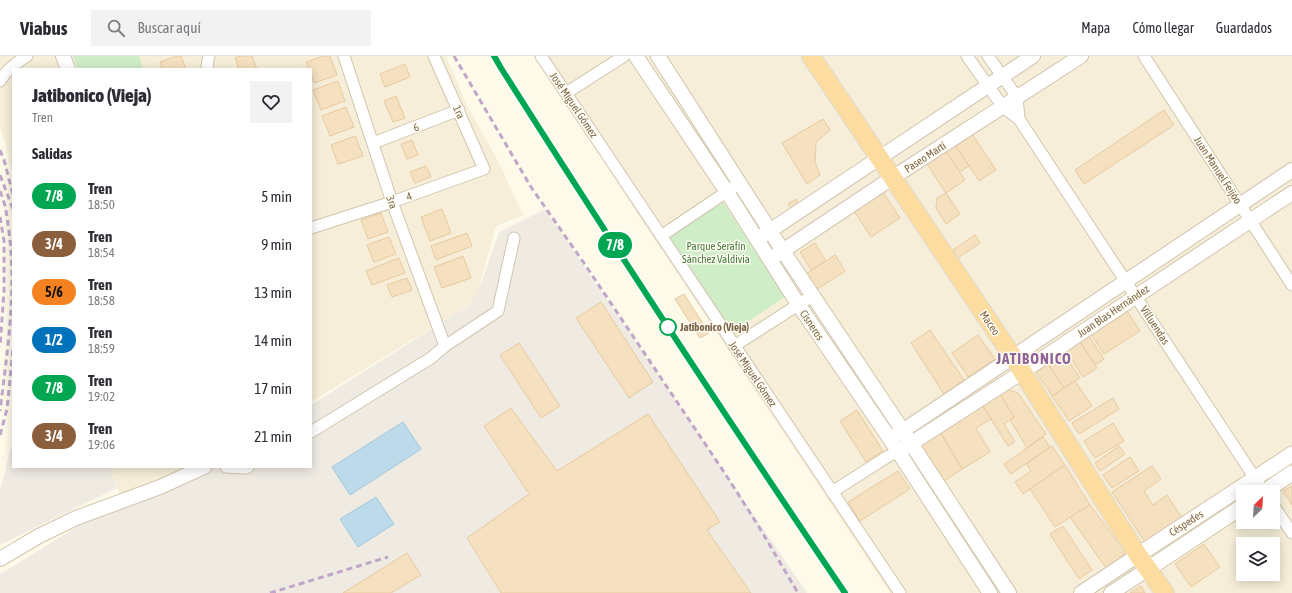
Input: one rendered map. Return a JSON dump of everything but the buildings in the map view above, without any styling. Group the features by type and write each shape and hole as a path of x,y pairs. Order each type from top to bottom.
{"highway":[{"name":"Maceo","path":"811,56 1018,364 1164,593"}],"main road":[{"name":"Céspedes","path":"1143,562 1255,478 1292,454"},
{"path":"1274,485 1292,473"},
{"name":"Céspedes","path":"1143,562 1236,510"}],"street":[{"path":"0,81 4,74 13,65 28,56"},
{"path":"64,56 68,68"},
{"name":"3ra","path":"344,56 392,202 445,346"},
{"name":"1ra","path":"434,56 484,169"},
{"name":"José Miguel Gómez","path":"541,56 900,593"},
{"path":"566,93 624,56"},
{"name":"Cisneros","path":"636,56 727,192 798,304 898,451 990,593"},
{"name":"Cisneros","path":"658,56 812,296 903,431 1009,593"},
{"name":"Villuendas","path":"967,56 1003,107 1019,119 1127,281 1135,296 1260,485"},
{"path":"988,56 1017,97"},
{"path":"757,239 1033,56"},
{"name":"Paseo Martí","path":"770,260 892,178 1081,56"},
{"name":"Juan Manuel Feijóo","path":"1144,56 1292,285"},
{"name":"Villuendas","path":"1017,97 1019,119"},
{"name":"6","path":"373,143 459,110"},
{"name":"4","path":"312,228 392,202 484,169"},
{"name":"Juan Blas Hernández","path":"832,492 887,457 911,444 1127,281 1292,170"},
{"path":"661,236 740,184"},
{"name":"Juan Blas Hernández","path":"890,439 1135,296 1292,193"},
{"path":"312,431 424,362 445,346 498,311 514,238"},
{"path":"734,346 812,296"},
{"path":"0,559 39,536 76,518 160,487 202,468"},
{"path":"1280,515 1292,533"},
{"name":"Céspedes","path":"1081,593 1143,562"},
{"name":"Céspedes","path":"1112,593 1143,562"}],"shaded area":[{"path":"0,56 446,56 467,105 497,159 523,215 496,226 478,292 469,305 312,401 312,68 12,68 12,171 0,125"},
{"path":"536,56 1292,56 1292,593 890,593 639,216"},
{"path":"545,209 807,593 0,593 0,574 122,499 211,468 312,468 312,404 469,305 478,292 499,232"},
{"path":"12,443 12,468 109,468 117,488 0,545 0,491"},
{"path":"109,468 199,468 122,499"}],"green space":[{"path":"73,56 139,56 143,68 78,68"},
{"name":"Parque Serafín Sánchez Valdivia","path":"723,202 785,297 731,333 666,238"}],"water":[{"path":"403,422 421,449 350,495 332,467"},
{"path":"376,497 394,524 358,547 340,519"}],"railway":[{"path":"454,56 531,187 586,266 726,475 798,593"},
{"path":"494,56 743,441 845,593"},
{"path":"0,150 12,191"},
{"path":"0,175 12,206"},
{"path":"0,191 8,221 12,277 10,322 0,411"},
{"path":"0,217 4,241 4,291 0,347"},
{"path":"0,435 7,409 12,359"},
{"path":"270,593 388,557"}],"train":[{"name":"7/8","path":"494,56 550,146 751,454 845,593"}],"place":[{"name":"Jatibonico (Vieja)","path":"668,327"}],"district":[{"name":"JATIBONICO","path":"1034,358"}]}
